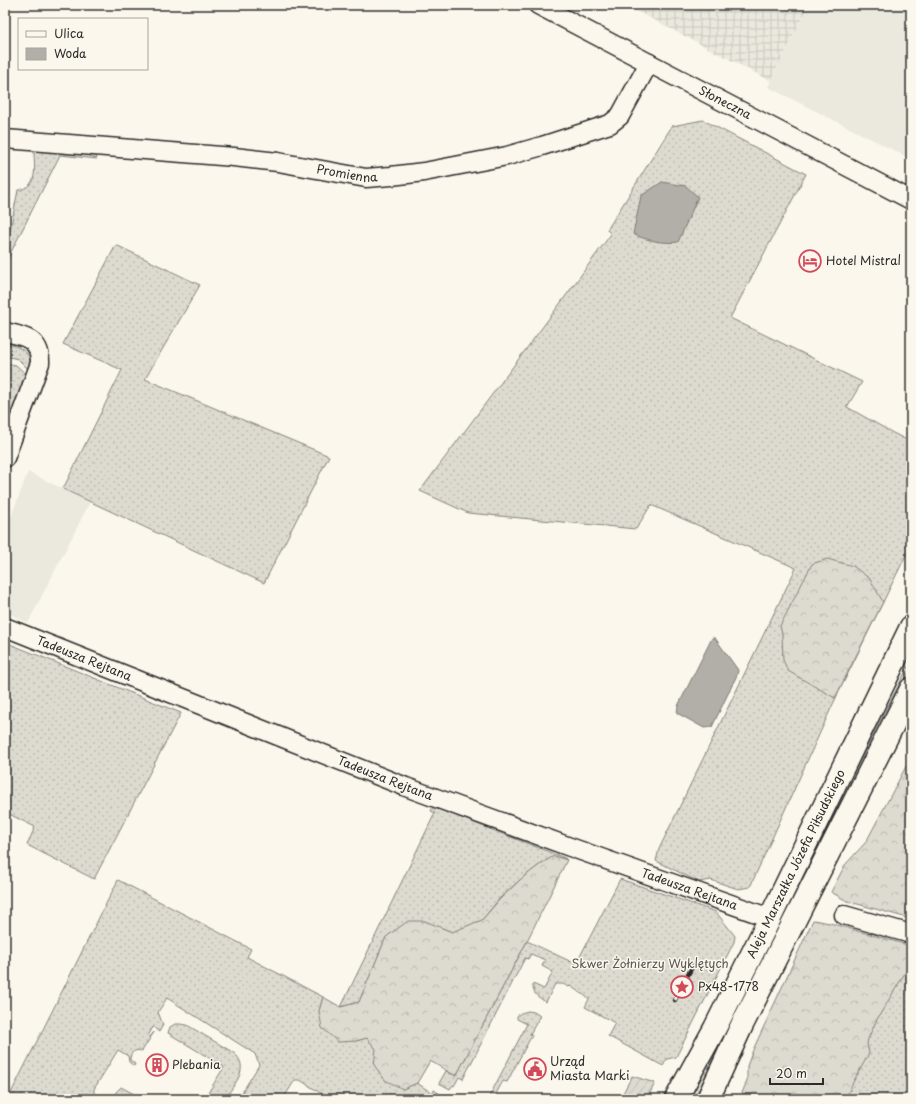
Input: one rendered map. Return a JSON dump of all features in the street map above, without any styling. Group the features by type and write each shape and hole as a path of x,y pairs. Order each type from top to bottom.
{"main road":[{"name":"Aleja Marszałka Józefa Piłsudskiego","path":"676,1099 715,1028 770,918 911,627"},
{"name":"Aleja Marszałka Józefa Piłsudskiego","path":"708,1099 749,1011 911,689"}],"street":[{"name":"Słoneczna","path":"538,5 911,200"},
{"name":"Promienna","path":"5,139 241,158 278,162 366,178 391,176 424,172 507,156 610,124 620,116 649,63"},
{"path":"5,332 23,336 28,339 36,346 40,357 40,363 5,458"},
{"name":"Tadeusza Rejtana","path":"5,627 406,787 770,918"},
{"path":"844,915 911,934"}],"shaded area":[{"path":"625,5 809,5 771,81"},
{"path":"809,5 911,5 911,159 768,87"},
{"path":"28,472 90,502 28,623 5,611 5,533"}],"green space":[{"path":"703,120 806,174 730,318 862,382 847,407 911,442 911,545 833,704 750,887 738,889 711,880 699,882 656,861 659,849 796,568 651,505 636,529 468,513 420,491 611,234 607,230 672,126"},
{"path":"36,148 96,155 97,159 60,155 5,264 5,256 18,190 25,188 32,181 34,176 34,151"},
{"path":"116,245 200,285 145,379 329,456 264,583 63,489 122,370 63,344"},
{"path":"5,343 20,348 27,354 30,364 29,370 18,359 5,356"},
{"path":"5,363 16,365 27,375 8,428 5,427"},
{"path":"827,559 853,566 870,579 883,602 835,698 788,671 783,660 782,634 780,626 812,564"},
{"path":"5,642 181,713 94,879 27,845 35,827 5,812"},
{"path":"911,661 911,669 803,882 798,880"},
{"path":"911,757 911,919 847,901 831,892 845,865 866,842"},
{"path":"433,807 567,860 554,856 542,863 500,898 482,920 452,932 437,926 386,937 359,1002 341,1007 435,813 431,811"},
{"path":"554,856 567,860 527,941 456,1076 430,1061 417,1083 403,1089 385,1080 374,1065 376,1049 367,1038 356,1041 338,1042 322,1028 319,1011 323,997 341,1007 359,1002 386,937 408,921 425,921 452,932 482,920 500,899 521,879"},
{"name":"Skwer Żołnierzy Wyklętych","path":"620,879 716,912 735,936 734,942 676,1057 667,1059 663,1066 608,1036 615,1023 585,1007 589,999 570,986 555,984 546,1002 540,998 533,990 533,984 544,989 553,972 542,966 545,960 531,954 528,959 525,958 463,1079 459,1077 454,1086 453,1085 450,1089 439,1083 446,1071 456,1076 527,941 576,964"},
{"path":"118,880 251,949 247,957 323,997 319,1011 356,1041 367,1038 403,1089 417,1083 432,1093 434,1090 440,1094 437,1099 330,1099 300,1080 295,1080 283,1099 238,1099 259,1065 255,1054 167,998 158,1012 163,1025 159,1032 153,1027 148,1036 150,1037 154,1032 142,1051 139,1050 132,1053 130,1060 135,1064 134,1066 129,1062 128,1056 118,1050 94,1089 94,1099 8,1099"},
{"path":"791,895 796,897 729,1024 696,1099 690,1099"},
{"path":"813,920 830,923 911,946 911,963 876,1021 868,1039 867,1044 869,1052 851,1086 846,1099 759,1099 742,1093 747,1081 747,1066 753,1050"},
{"path":"911,960 911,1099 835,1099 876,1021"},
{"path":"528,1011 534,1012 540,1016 530,1034 532,1035 507,1082 503,1081 493,1099 488,1099 527,1024 517,1019 517,1016"},
{"path":"175,1024 187,1025 234,1053 239,1059 241,1070 239,1076 225,1099 210,1099 208,1093 224,1067 168,1033 170,1027"},
{"path":"632,1076 655,1083 647,1099 620,1099"},
{"path":"121,1087 134,1094 131,1099 113,1099 116,1092"}],"water":[{"path":"662,182 686,186 698,197 678,242 655,241 633,234 641,196"},
{"path":"712,638 715,638 738,670 712,727 704,728 677,713 678,706"}],"railway":[{"path":"675,1000 693,965"}],"place":[{"name":"Hotel Mistral","path":"810,261"},
{"name":"Px48-1778","path":"682,987"},
{"name":"Plebania","path":"157,1065"},
{"name":"Urząd Miasta Marki","path":"535,1069"}]}
